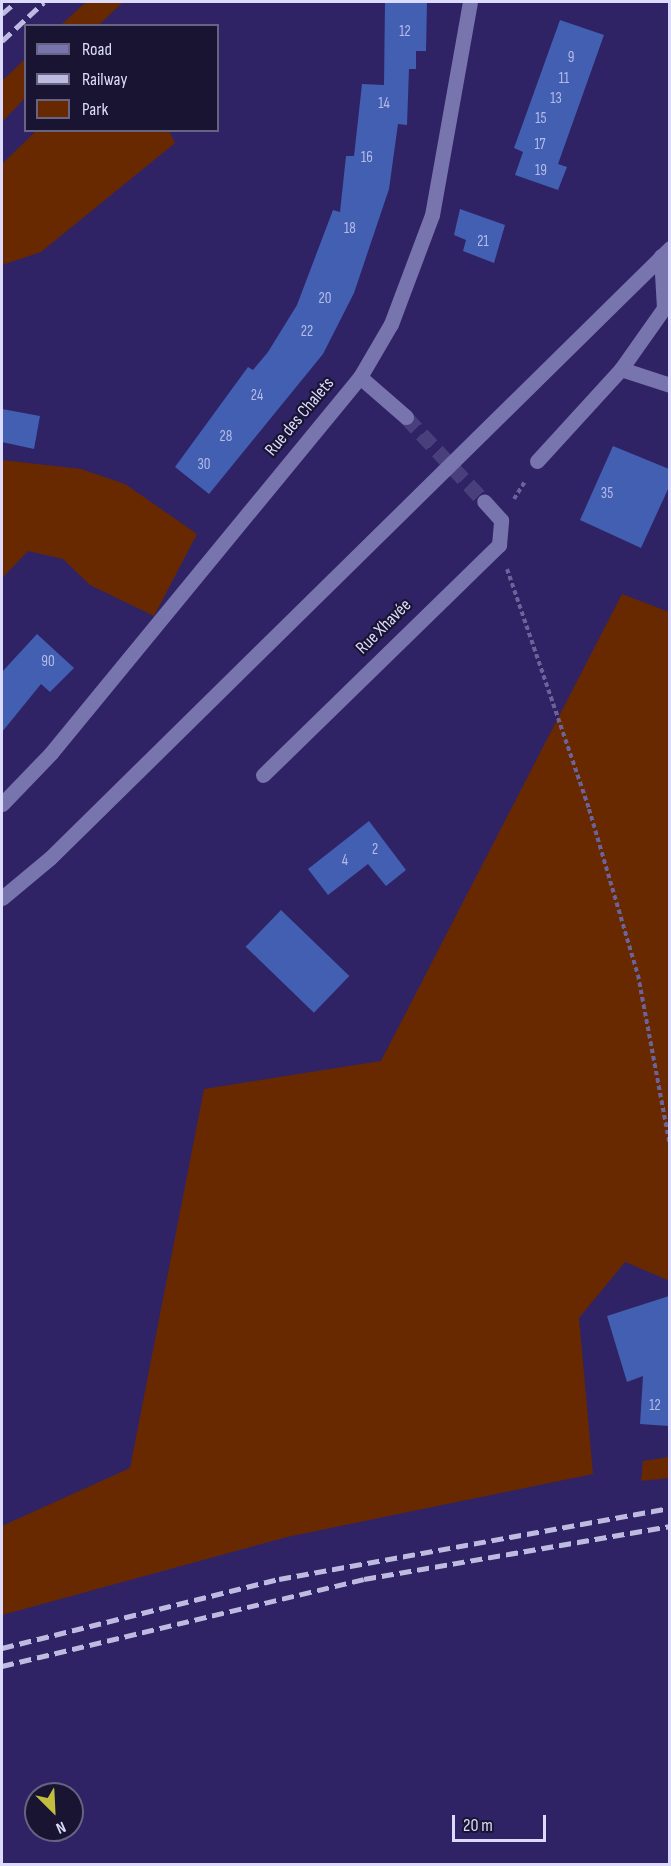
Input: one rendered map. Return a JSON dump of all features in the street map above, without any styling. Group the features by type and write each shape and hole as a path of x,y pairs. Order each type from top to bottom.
{"street":[{"name":"Rue des Chalets","path":"2,804 360,377 414,274 432,215 470,2"},
{"path":"537,461 621,369 664,308 665,252"},
{"path":"2,898 50,858 665,252"},
{"path":"621,369 669,385"},
{"path":"360,377 406,417"},
{"path":"484,501 501,520 499,545"},
{"name":"Rue Xhavée","path":"262,775 499,545"},
{"path":"2,792 18,787"}],"path":[{"path":"501,520 537,461"},
{"path":"499,545 590,809 638,975 669,1146"}],"green space":[{"path":"86,2 123,2 100,24 62,24"},
{"path":"24,60 24,99 2,122 2,81"},
{"path":"35,132 170,132 175,143 41,252 2,265 2,164"},
{"path":"2,460 81,469 125,484 197,534 154,616 90,585 63,559 28,551 2,578"},
{"path":"622,594 669,612 670,1281 625,1262 579,1318 593,1474 287,1537 2,1615 2,1526 130,1468 204,1089 381,1061"},
{"path":"669,1457 669,1478 641,1481 643,1461"}],"building":[{"path":"385,2 427,2 426,51 416,51 416,69 409,69 407,125 398,124 389,189 354,293 323,354 209,494 175,467 248,367 253,370 268,352 297,305 333,210 340,212 346,156 354,156 362,84 384,85"},
{"path":"560,20 604,35 558,164 567,167 558,190 515,175 523,152 514,148"},
{"path":"460,209 505,225 494,263 463,251 466,240 454,235"},
{"path":"2,409 40,416 34,449 2,442"},
{"path":"613,446 669,469 669,487 641,548 580,520"},
{"path":"37,634 74,668 50,692 41,684 2,732 2,672"},
{"path":"369,821 406,870 386,886 368,864 328,895 308,869"},
{"path":"281,910 349,976 314,1013 246,947"},
{"path":"669,1296 669,1426 640,1424 643,1376 627,1382 607,1316"}],"tunnel":[{"path":"406,417 484,501"}],"railway":[{"path":"2,14 16,2"},
{"path":"2,41 44,2"},
{"path":"2,1648 279,1579 670,1508"},
{"path":"2,1666 364,1579 670,1526"}]}
